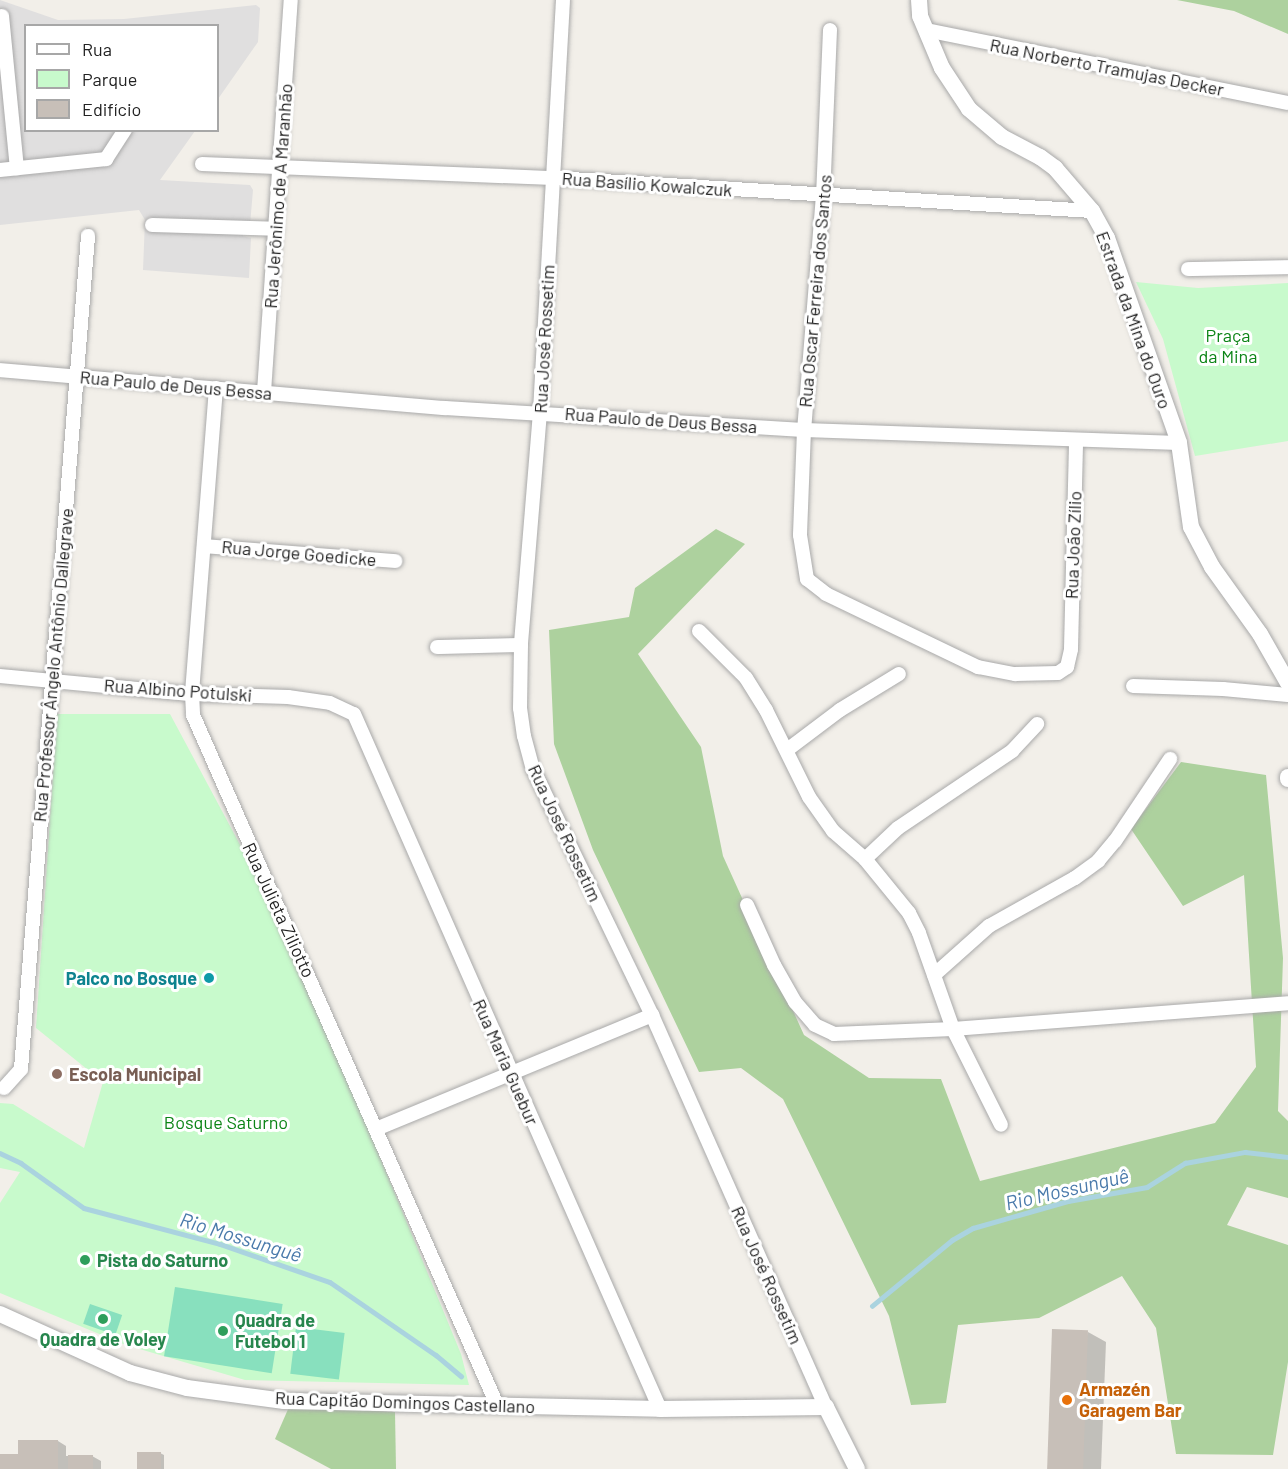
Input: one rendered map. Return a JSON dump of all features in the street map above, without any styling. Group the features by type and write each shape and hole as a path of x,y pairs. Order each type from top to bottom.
{"street":[{"name":"Rua Jerônimo de A Maranhão","path":"264,392 291,0"},
{"name":"Rua José Rossetim","path":"563,0 540,412 521,645 520,708 524,736 533,769 652,1015 826,1407 857,1469"},
{"name":"Estrada da Mina do Ouro","path":"919,0 920,16 942,68 969,109 1002,137 1040,157 1055,168 1092,211 1107,238 1179,443 1191,527 1212,567 1260,634 1288,683"},
{"path":"2,16 17,168"},
{"name":"Rua Oscar Ferreira dos Santos","path":"830,30 823,195 804,430 801,552 807,579 826,594 978,668 1014,674 1058,673 1067,667 1071,649"},
{"name":"Rua Norberto Tramujas Decker","path":"926,30 1288,103"},
{"path":"0,170 106,159 124,132"},
{"name":"Rua Basílio Kowalczuk","path":"202,164 554,178 1092,211"},
{"path":"152,225 276,230"},
{"name":"Rua Professor Ângelo Antônio Dallegrave","path":"4,1088 21,1069 88,237"},
{"path":"1188,269 1288,267"},
{"name":"Rua Paulo de Deus Bessa","path":"0,370 444,408 540,412 804,430 1179,443"},
{"name":"Rua Julieta Ziliotto","path":"216,388 192,694 193,715 230,804 293,938 497,1405"},
{"name":"Rua João Zílio","path":"1071,649 1076,441"},
{"name":"Rua Jorge Goedicke","path":"204,546 395,561"},
{"path":"699,631 746,678 787,750 809,797 833,831 865,859 909,913 919,933 953,1029 1001,1125"},
{"path":"437,647 521,645"},
{"path":"787,750 840,710 899,674"},
{"name":"Rua Albino Potulski","path":"0,676 192,694 288,697 330,703 354,714"},
{"path":"1133,686 1214,688 1288,695"},
{"name":"Rua Maria Guebur","path":"354,714 510,1073 660,1409"},
{"path":"865,859 897,828 1012,751 1037,724"},
{"path":"934,975 989,926 1075,878 1098,861 1115,841 1170,759"},
{"path":"747,905 774,965 795,1002 815,1025 834,1034 953,1029 1288,1002"},
{"path":"376,1129 652,1015"},
{"name":"Rua Capitão Domingos Castellano","path":"0,1314 130,1373 187,1388 284,1401 660,1409 826,1407"}],"shaded area":[{"path":"0,0 58,20 124,19 256,5 260,8 258,42 219,98 219,24 24,24 24,132 194,132 160,180 250,185 253,190 250,225 244,225 243,236 251,238 249,278 143,270 145,220 139,210 0,225"}],"green space":[{"path":"1177,0 1288,0 1288,34 1234,11"},
{"name":"Praça da Mina","path":"1136,282 1198,288 1288,283 1288,441 1195,456 1163,339"},
{"path":"716,529 745,544 638,654 701,747 723,856 804,1035 869,1078 941,1079 980,1181 1215,1123 1256,1067 1244,875 1183,906 1131,829 1181,762 1266,775 1283,958 1278,1111 1288,1121 1288,1198 1247,1187 1227,1225 1288,1245 1288,1362 1273,1455 1176,1454 1156,1328 1122,1276 1039,1318 958,1325 946,1403 911,1405 889,1316 783,1099 741,1068 699,1072 593,850 554,744 549,630 629,617 635,588"},
{"name":"Bosque Saturno","path":"57,714 170,714 289,936 461,1354 469,1385 245,1380 126,1345 0,1293 0,1203 20,1172 0,1168 0,1103 13,1104 84,1148 103,1082 36,1028"},
{"name":"Quadra de Futebol 1","path":"175,1287 283,1304 272,1373 164,1356"},
{"name":"Quadra de Voley","path":"90,1304 122,1315 115,1335 83,1324"},
{"path":"296,1327 345,1333 339,1380 290,1374"},
{"path":"289,1407 395,1412 396,1469 331,1469 275,1439"}],"building":[{"name":"Armazén Garagem Bar","path":"1052,1329 1088,1330 1083,1469 1047,1469"},
{"path":"18,1440 58,1440 58,1469 0,1469 0,1454 18,1454"},
{"path":"137,1452 161,1452 161,1469 137,1469"},
{"path":"68,1455 93,1455 93,1469 68,1469"}],"waterway":[{"name":"Rio Mossunguê","path":"872,1306 952,1240 973,1228 1068,1201 1147,1187 1185,1163 1245,1152 1288,1157"},
{"name":"Rio Mossunguê","path":"0,1153 21,1163 84,1208 220,1244 330,1282 436,1355 461,1376"}],"place":[{"name":"Palco no Bosque","path":"209,978"},
{"name":"Escola Municipal","path":"57,1074"},
{"name":"Pista do Saturno","path":"85,1260"},
{"name":"Quadra de Voley","path":"103,1319"},
{"name":"Quadra de Futebol 1","path":"223,1331"},
{"name":"Armazén Garagem Bar","path":"1067,1400"}]}
